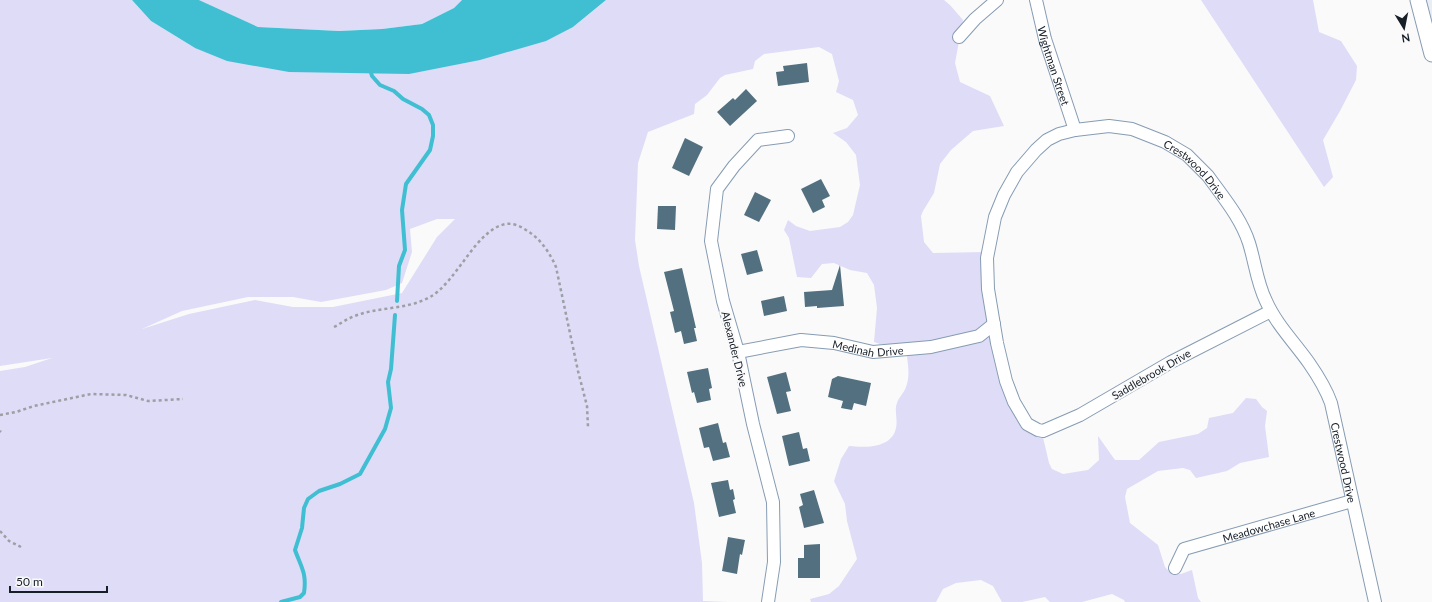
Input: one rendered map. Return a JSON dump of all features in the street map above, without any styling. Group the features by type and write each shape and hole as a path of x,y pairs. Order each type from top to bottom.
{"street":[{"path":"959,37 975,19 998,0"},
{"name":"Wightman Street","path":"1036,0 1045,38 1075,130"},
{"path":"1418,0 1432,54"},
{"name":"Crestwood Drive","path":"1031,427 1024,421 1009,391 994,324 988,289 987,258 995,218 1004,195 1017,172 1047,140 1059,134 1075,130 1109,126 1132,129 1176,148 1195,162 1208,176 1245,232 1261,290 1271,311 1309,363 1327,392 1331,403 1374,602"},
{"name":"Alexander Drive","path":"768,602 774,562 772,502 753,424 738,352 723,301 711,241 718,190 734,166 758,140 788,136"},
{"name":"Saddlebrook Drive","path":"1031,427 1043,431 1080,415 1171,362 1271,311"},
{"name":"Medinah Drive","path":"738,352 801,340 834,343 872,352 931,347 980,336 994,324"},
{"name":"Meadowchase Lane","path":"1175,568 1184,549 1352,501"}],"path":[{"path":"334,327 351,317 378,310 411,305 430,297 450,281 483,238 491,231 502,226 514,224 523,228 538,239 552,258 556,267 587,406 588,427"},
{"path":"0,415 34,406 92,394 121,394 148,401 183,399"},
{"path":"0,531 9,541 21,547"}],"shaded area":[{"path":"0,0 132,0 151,21 195,48 573,27 606,0 944,0 963,20 955,63 960,82 990,96 1004,126 973,131 951,150 940,164 934,193 921,216 924,242 933,253 986,252 1011,399 1042,433 1049,463 1052,469 1063,474 1088,470 1099,460 1098,436 1115,460 1139,460 1159,442 1198,434 1207,428 1209,418 1233,413 1246,398 1256,399 1267,411 1265,426 1269,457 1240,463 1227,471 1196,478 1190,470 1183,468 1158,471 1127,489 1125,497 1130,523 1158,545 1165,567 1172,574 1181,574 1192,570 1198,598 1201,602 1125,602 1112,594 1082,602 1050,602 1045,597 1022,602 1002,602 993,586 981,580 956,583 943,589 936,602 811,602 810,599 829,594 839,586 857,559 847,521 845,504 834,481 841,459 849,446 863,447 877,445 884,443 894,435 896,428 896,406 906,387 908,372 906,347 874,342 877,308 874,285 867,273 850,270 834,263 822,264 811,278 797,277 789,238 784,230 788,220 796,226 810,231 840,227 848,222 853,215 860,185 856,155 846,142 833,133 847,128 858,115 853,100 836,92 839,81 832,54 819,47 764,54 755,61 753,69 725,75 720,78 707,95 695,104 694,114 648,132 638,163 635,240 639,266 694,503 702,563 703,601 728,602 0,602 0,371 25,367 52,358 0,366","holes":["437,219 455,219 437,237 402,293 333,307 293,307 255,300 189,314 142,329 182,311 248,297 293,297 321,302 386,290 402,283 412,252 410,229"]},
{"path":"199,0 462,0 454,8 422,24 382,29 339,31 258,27"},
{"path":"1201,0 1313,0 1319,32 1341,41 1357,66 1356,80 1323,140 1333,177 1324,187"},
{"path":"1417,0 1432,0 1432,56"}],"water":[{"path":"132,0 199,0 258,27 339,31 382,29 422,24 454,8 462,0 606,0 573,27 546,41 480,60 409,74 289,72 227,61 195,48 151,21"}],"building":[{"path":"807,63 809,82 778,86 776,72 784,71 783,66"},
{"path":"746,89 757,101 730,126 717,112 733,98 735,100"},
{"path":"685,138 703,147 689,176 672,168"},
{"path":"821,179 830,196 822,200 825,207 813,213 801,189"},
{"path":"755,192 771,200 759,222 744,215"},
{"path":"658,206 676,206 675,230 657,229"},
{"path":"757,250 763,271 747,275 741,254"},
{"path":"840,265 844,306 817,308 817,306 805,307 804,292 832,290"},
{"path":"682,268 696,328 694,328 697,341 684,344 681,331 675,333 670,312 674,311 664,272"},
{"path":"784,296 787,311 764,316 761,301"},
{"path":"708,368 712,388 709,389 711,400 697,403 694,392 692,393 687,372"},
{"path":"786,372 791,391 786,392 791,411 777,414 767,377"},
{"path":"838,376 871,383 866,406 854,403 852,410 841,408 843,401 828,397 832,379"},
{"path":"718,423 723,443 726,442 730,457 713,461 709,447 704,448 699,428"},
{"path":"799,432 803,449 807,448 810,461 789,466 782,436"},
{"path":"728,480 730,490 733,489 735,499 733,500 736,513 719,517 711,483"},
{"path":"814,490 824,523 804,528 799,507 803,505 800,494"},
{"path":"728,537 745,540 742,555 740,554 737,574 722,571"},
{"path":"820,544 820,578 798,578 798,558 804,558 804,545"}],"waterway":[{"path":"370,69 372,76 380,85 394,91 403,99 422,109 429,115 433,125 433,136 430,150 406,184 402,210 405,250 399,266 397,301"},
{"path":"281,602 300,597 304,593 304,575 295,550 302,528 304,508 308,499 319,491 340,484 360,474 385,429 391,408 388,382 391,369 395,315"}]}
